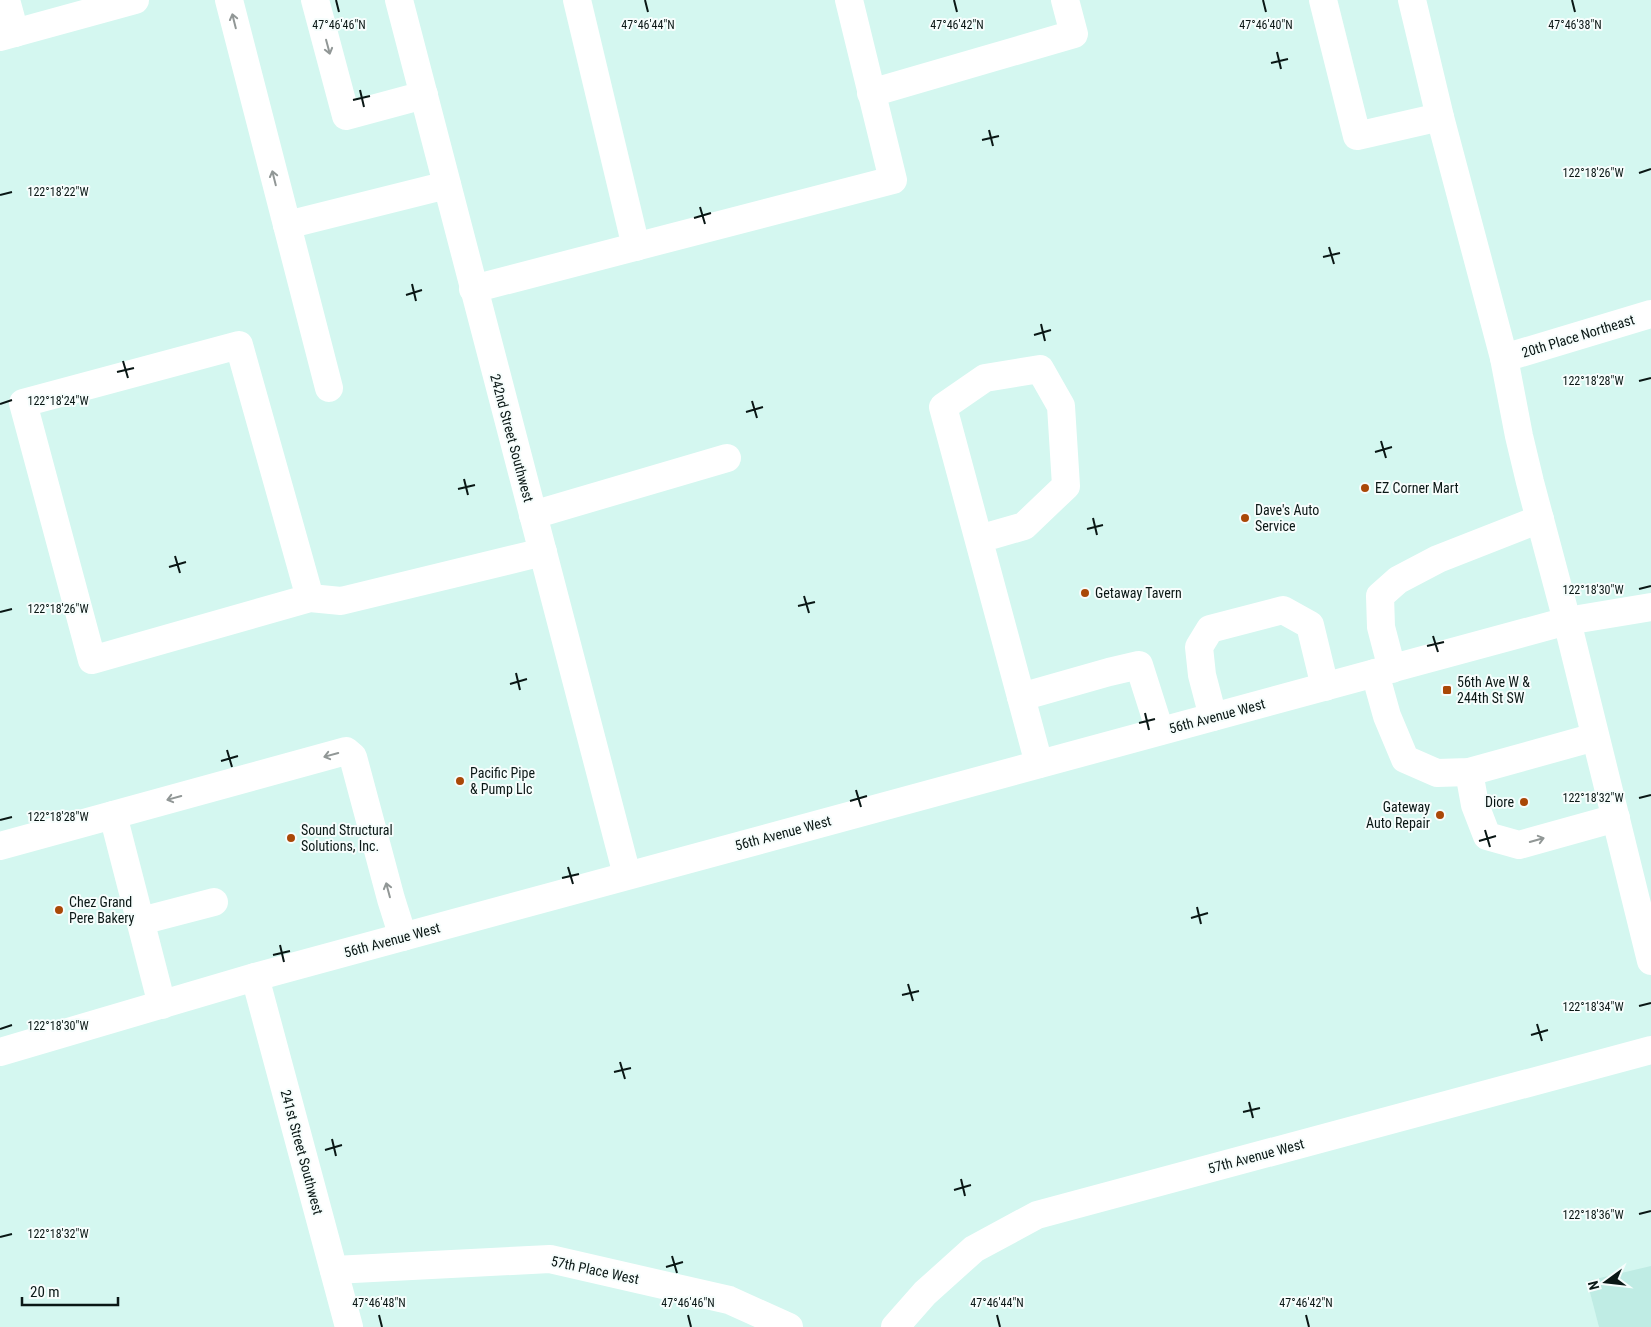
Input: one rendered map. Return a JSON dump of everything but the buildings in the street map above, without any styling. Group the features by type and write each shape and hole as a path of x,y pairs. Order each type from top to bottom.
{"street":[{"path":"6,0 7,35 135,0"},
{"path":"229,0 329,388"},
{"path":"315,0 346,116 424,96"},
{"name":"242nd Street Southwest","path":"399,0 627,875"},
{"path":"577,0 636,247"},
{"path":"473,289 893,180 849,0"},
{"path":"871,92 1074,34 1065,0"},
{"path":"1323,0 1357,136 1440,117"},
{"path":"1412,0 1440,117 1504,358 1519,436 1651,961"},
{"path":"287,225 447,185"},
{"name":"20th Place Northeast","path":"1504,358 1651,314"},
{"path":"310,598 239,345 23,403 92,660 310,598 341,601 543,552"},
{"path":"979,539 1024,526 1066,486 1061,406 1040,369 985,378 943,407 1039,764"},
{"path":"533,515 727,458"},
{"path":"1540,520 1438,559 1398,580 1380,596 1387,716 1405,759 1437,774 1469,772 1596,737"},
{"name":"56th Avenue West","path":"0,1052 255,977 1567,621 1651,607"},
{"path":"1213,717 1202,675 1199,648 1210,628 1283,610 1310,625 1325,687"},
{"path":"1021,697 1139,665 1160,731"},
{"path":"0,846 346,751 353,756 403,937"},
{"path":"1469,772 1475,805 1487,836 1519,845 1616,818"},
{"path":"113,815 162,1004"},
{"path":"141,921 214,902"},
{"name":"241st Street Southwest","path":"255,977 349,1327"},
{"name":"57th Avenue West","path":"895,1327 925,1293 974,1249 1037,1215 1651,1050"},
{"name":"57th Place West","path":"334,1270 550,1259 729,1300 789,1327"}],"shaded area":[{"path":"1651,1266 1651,1327 1599,1327 1587,1281"}],"place":[{"name":"EZ Corner Mart","path":"1365,488"},
{"name":"Dave's Auto Service","path":"1245,518"},
{"name":"Getaway Tavern","path":"1085,593"},
{"name":"56th Ave W & 244th St SW","path":"1447,690"},
{"name":"Pacific Pipe & Pump Llc","path":"460,781"},
{"name":"Diore","path":"1524,802"},
{"name":"Gateway Auto Repair","path":"1440,815"},
{"name":"Sound Structural Solutions, Inc.","path":"291,838"},
{"name":"Chez Grand Pere Bakery","path":"59,910"}]}
